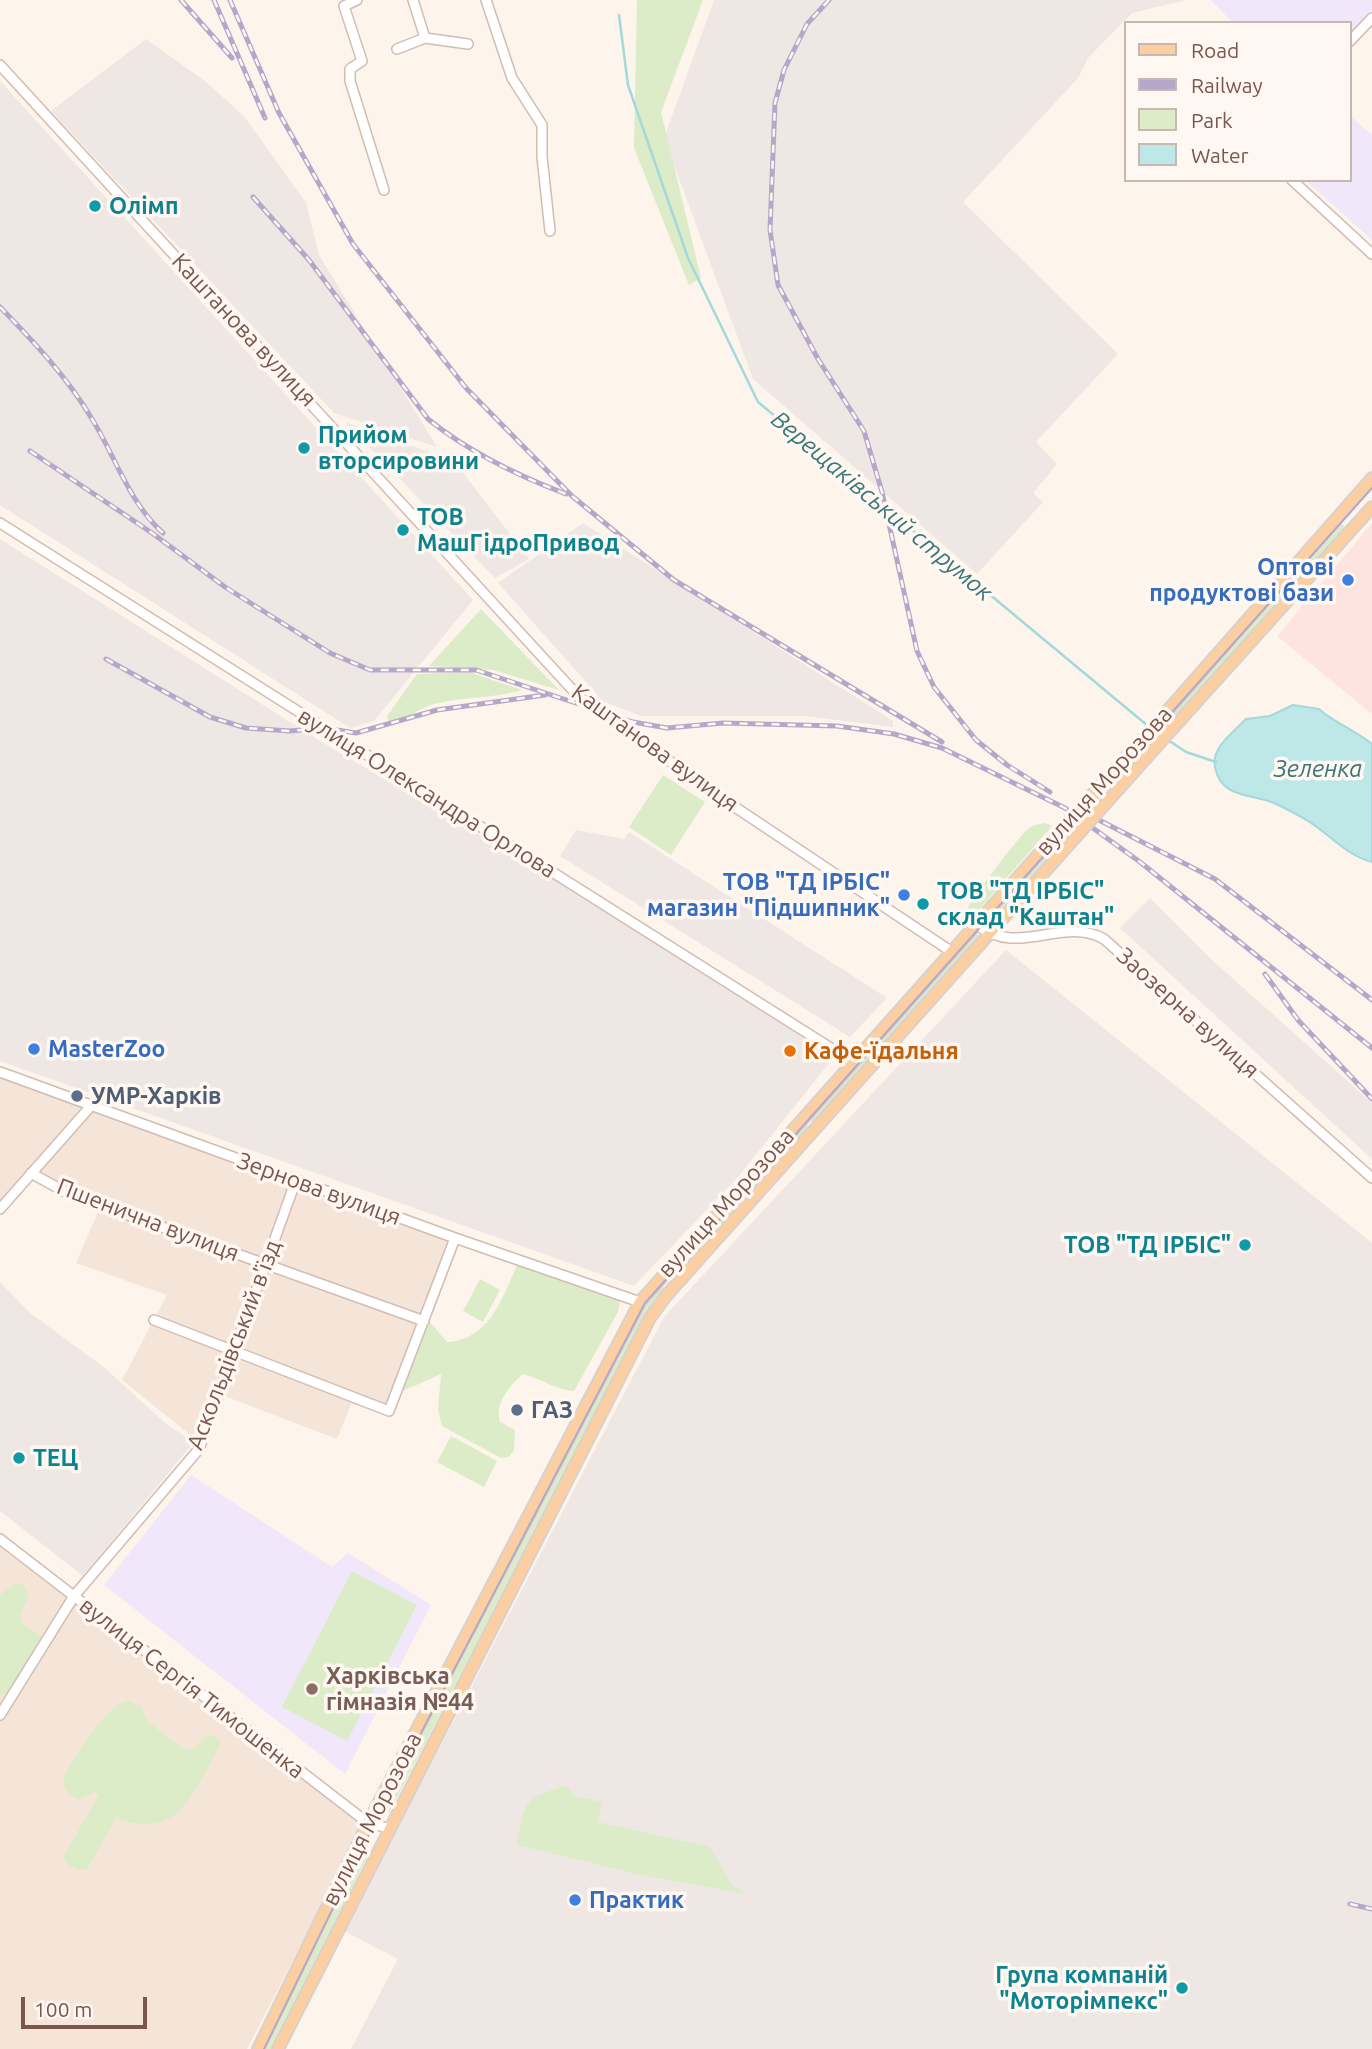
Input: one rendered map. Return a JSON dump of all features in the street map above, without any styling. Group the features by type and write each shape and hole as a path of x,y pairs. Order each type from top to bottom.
{"main road":[{"name":"вулиця Морозова","path":"258,2049 368,1823 640,1302 660,1276 1153,727 1372,478"},
{"name":"вулиця Морозова","path":"278,2049 388,1828 656,1309 1372,507"},
{"path":"804,1117 818,1129"},
{"path":"660,1276 673,1289"}],"street":[{"path":"356,0 344,6 362,61 350,69 349,81 384,190"},
{"path":"413,0 425,38"},
{"path":"486,0 512,78 542,125 542,157 550,231"},
{"path":"1351,40 1372,18"},
{"path":"397,48 425,38 468,44"},
{"name":"Каштанова вулиця","path":"0,65 579,697 726,801 952,952"},
{"path":"1294,182 1372,254"},
{"name":"вулиця Олександра Орлова","path":"0,523 853,1062"},
{"path":"976,925 990,936"},
{"name":"Заозерна вулиця","path":"990,936 1026,939 1077,931 1104,939 1372,1178"},
{"name":"Зернова вулиця","path":"0,1072 454,1238 640,1302"},
{"path":"0,1209 90,1107"},
{"name":"Пшенична вулиця","path":"31,1173 67,1193 424,1321"},
{"name":"Аскольдівський в'їзд","path":"0,1715 74,1596 199,1449 296,1180"},
{"path":"154,1320 389,1411 454,1238"},
{"name":"вулиця Сергія Тимошенка","path":"0,1539 368,1823 388,1828"}],"shaded area":[{"path":"714,0 1186,0 1132,13 1088,58 1078,78 963,202 1118,354 1036,442 1057,464 1033,493 1043,502 977,574 753,379 664,138"},
{"path":"1211,0 1372,0 1372,10 1351,34 1351,21 1231,21"},
{"path":"146,39 205,81 244,116 306,203 319,255 437,447 334,413 51,111"},
{"path":"0,81 473,600 374,721 350,728 0,505"},
{"path":"1351,117 1372,135 1372,240 1307,182 1351,182"},
{"path":"345,422 454,461 529,559 495,578"},
{"path":"583,523 893,721 893,727 806,716 640,716 603,701 498,583"},
{"name":"Оптові продуктові бази","path":"1372,523 1372,714 1277,636"},
{"path":"0,539 320,741 554,879 834,1057 738,1177 634,1286 0,1061"},
{"path":"576,830 624,839 629,832 887,998 850,1037 560,856"},
{"path":"1150,898 1211,959 1372,1103 1372,1159 1120,928"},
{"path":"1006,950 1372,1243 1372,2049 351,2049 398,1959 344,1931 664,1317"},
{"path":"0,1075 449,1241 387,1404 355,1395 337,1439 214,1392 194,1438 122,1380 167,1295 76,1263 103,1200 68,1188 37,1171 0,1204"},
{"path":"0,1282 30,1313 105,1368 165,1423 194,1442 83,1576 0,1511"},
{"name":"Харківська гімназія №44","path":"191,1475 332,1567 348,1553 431,1605 345,1774 104,1585"},
{"path":"0,1532 363,1826 247,2049 0,2049"}],"green space":[{"path":"637,0 703,0 661,112 701,278 689,285 634,148"},
{"path":"1339,520 1347,529 991,928 983,922"},
{"path":"481,609 559,690 493,670 429,666"},
{"path":"469,672 522,690 434,704 389,725 387,716 417,674"},
{"path":"663,775 705,802 671,855 629,827"},
{"path":"1045,823 1052,826 968,922 962,918 982,887 1024,833 1031,827"},
{"path":"975,932 981,938 816,1125 808,1118"},
{"path":"803,1122 812,1129 672,1284 664,1277"},
{"path":"519,1261 621,1295 618,1312 574,1391 523,1374 508,1389 501,1402 499,1415 500,1422 515,1430 514,1450 509,1457 501,1458 442,1426 438,1410 441,1374 396,1394 428,1320 447,1342 475,1333 494,1314"},
{"path":"480,1279 500,1290 483,1322 463,1311"},
{"path":"658,1282 666,1290 645,1317 389,1813 380,1808 639,1309"},
{"path":"451,1436 497,1461 484,1487 437,1462"},
{"path":"352,1571 417,1605 347,1741 282,1707"},
{"path":"15,1583 22,1584 29,1595 20,1616 22,1623 42,1637 40,1645 12,1687 0,1698 0,1595"},
{"path":"128,1701 141,1706 149,1723 186,1750 195,1748 209,1734 220,1740 220,1745 193,1794 182,1808 170,1818 155,1823 138,1824 116,1818 88,1868 79,1870 68,1865 63,1857 99,1795 94,1792 79,1800 70,1795 63,1785 64,1776 101,1721 119,1704"},
{"path":"567,1786 574,1796 602,1802 598,1822 710,1847 732,1885 747,1894 637,1874 517,1845 528,1804 542,1794"},
{"path":"361,1846 370,1851 272,2049 260,2049"}],"water":[{"name":"Зеленка","path":"1293,705 1319,709 1372,744 1372,862 1352,853 1300,816 1267,801 1231,790 1218,778 1215,767 1216,753 1246,719 1270,716"}],"waterway":[{"name":"Верещаківський струмок","path":"619,15 628,85 688,258 758,402 1148,726"},
{"name":"Верещаківський струмок","path":"1168,740 1186,752 1216,762"}],"tram line":[{"path":"264,2049 381,1810 645,1303 1372,488"}],"railway":[{"path":"181,0 232,58"},
{"path":"214,0 265,118"},
{"path":"230,0 279,113 353,244 466,388 572,496 674,580 942,742"},
{"path":"829,0 807,24 784,70 775,103 770,230 778,285 818,359 864,431 882,492 917,651 934,687 976,740 1007,765 1050,792"},
{"path":"253,197 309,260 428,419 494,462 566,494"},
{"path":"0,307 61,375 83,404 132,494 163,533"},
{"path":"30,451 152,533 225,587 330,653 370,670 476,670 633,722 667,728 723,723 837,726 894,734 942,748 1065,808 1140,862 1372,1048"},
{"path":"106,659 210,717 246,728 290,731 324,728 356,733 437,710 545,695"},
{"path":"1089,815 1215,879 1372,1000"},
{"path":"1265,974 1298,1020 1372,1099"},
{"path":"1350,1904 1372,1909"}],"place":[{"name":"Олімп","path":"95,206"},
{"name":"Прийом вторсировини","path":"304,448"},
{"name":"ТОВ МашГідроПривод","path":"403,530"},
{"name":"Оптові продуктові бази","path":"1348,580"},
{"name":"ТОВ \"ТД ІРБІС\" магазин \"Підшипник\"","path":"904,895"},
{"name":"ТОВ \"ТД ІРБІС\" склад \"Каштан\"","path":"923,904"},
{"name":"MasterZoo","path":"34,1049"},
{"name":"Кафе-їдальня","path":"790,1051"},
{"name":"УМР-Харків","path":"77,1096"},
{"name":"ТОВ \"ТД ІРБІС\"","path":"1245,1245"},
{"name":"ГАЗ","path":"517,1410"},
{"name":"ТЕЦ","path":"19,1458"},
{"name":"Харківська гімназія №44","path":"312,1689"},
{"name":"Практик","path":"575,1900"},
{"name":"Група компаній \"Моторімпекс\"","path":"1182,1988"}]}
